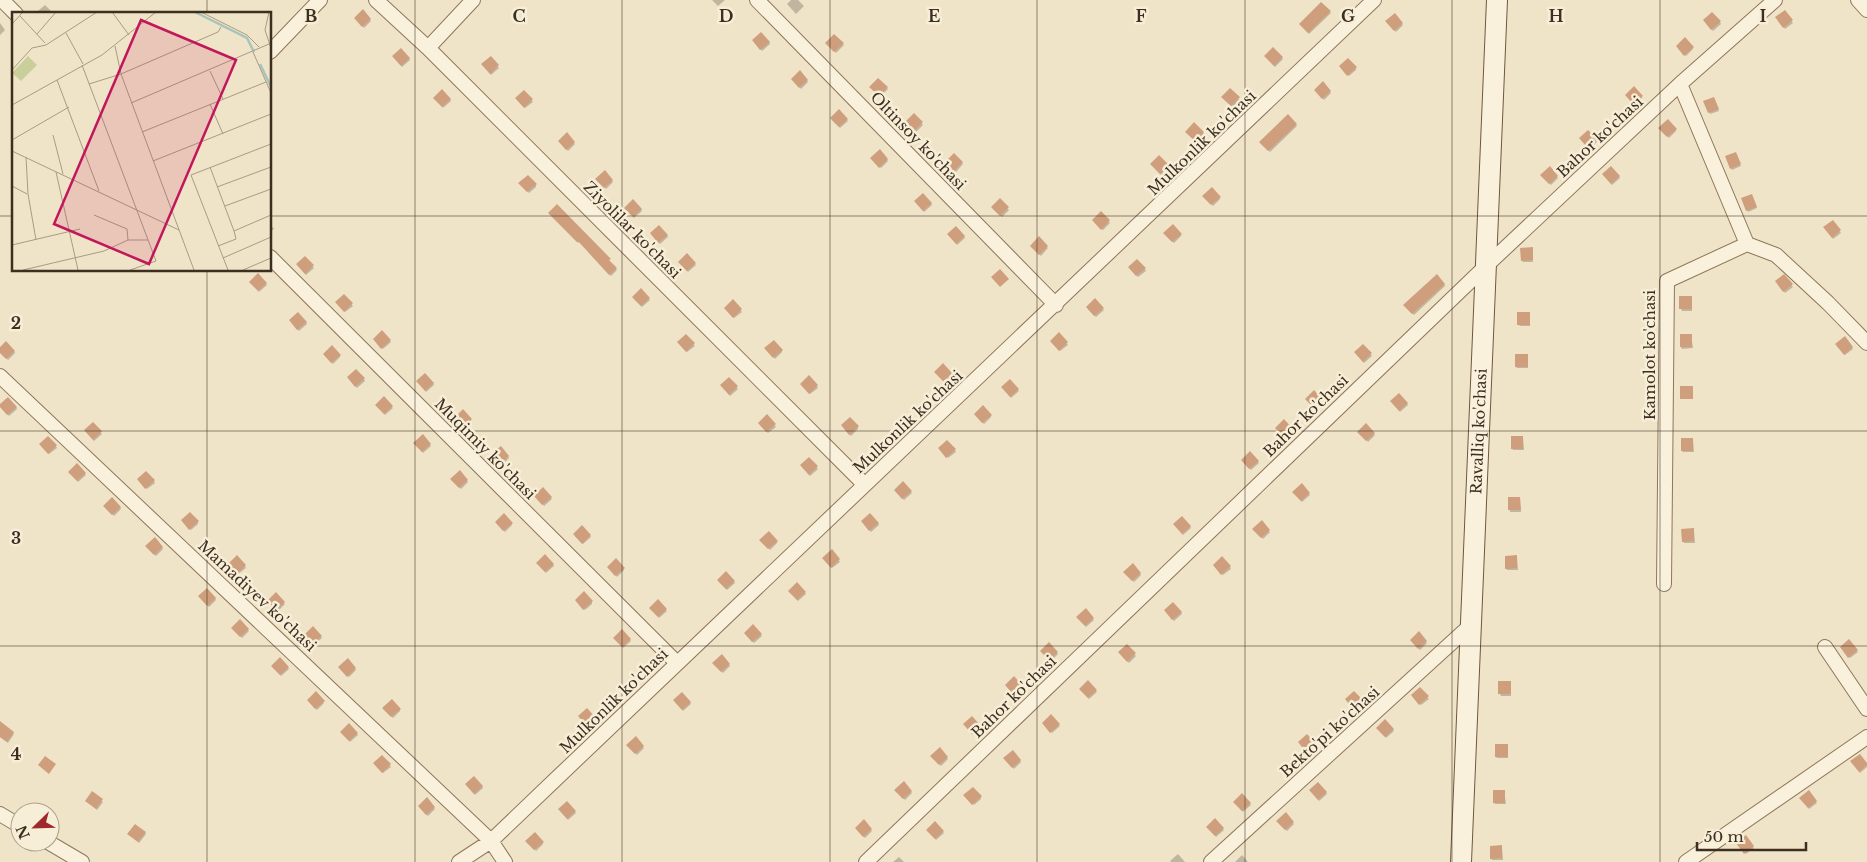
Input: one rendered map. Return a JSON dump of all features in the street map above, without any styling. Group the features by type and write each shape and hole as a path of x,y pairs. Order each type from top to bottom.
{"street":[{"path":"2,0 14,12"},
{"path":"271,51 320,0"},
{"name":"Ziyolilar ko'chasi","path":"376,0 428,48 864,484"},
{"path":"428,48 473,0"},
{"name":"Oltinsoy ko'chasi","path":"757,0 1056,305"},
{"name":"Mulkonlik ko'chasi","path":"459,862 491,841 864,484 1056,305 1374,0"},
{"name":"Ravalliq ko'chasi","path":"1461,862 1497,0"},
{"name":"Bahor ko'chasi","path":"866,862 1486,266 1680,84 1775,0"},
{"path":"1858,0 1867,10"},
{"path":"1680,84 1747,244 1776,255 1828,303 1867,343"},
{"name":"Kamolot ko'chasi","path":"1664,584 1667,282 1747,244"},
{"name":"Muqimiy ko'chasi","path":"271,258 677,663"},
{"name":"Mamadiyev ko'chasi","path":"0,376 491,841 505,862"},
{"name":"Bekto'pi ko'chasi","path":"1211,862 1471,625"},
{"path":"1825,647 1867,709"},
{"path":"1686,862 1867,737"},
{"path":"60,849 82,862"}],"building":[{"path":"1321,2 1331,11 1308,33 1299,24"},
{"path":"363,9 371,19 362,27 354,18"},
{"path":"1785,10 1793,20 1783,28 1775,17"},
{"path":"1712,12 1721,21 1711,30 1703,20"},
{"path":"1395,13 1403,23 1394,31 1385,21"},
{"path":"761,32 770,42 760,50 752,40"},
{"path":"834,34 844,43 834,52 825,43"},
{"path":"1685,37 1694,47 1684,56 1676,46"},
{"path":"1273,47 1283,57 1274,66 1264,56"},
{"path":"401,48 410,58 401,66 392,56"},
{"path":"491,56 499,65 490,74 481,64"},
{"path":"1348,58 1357,67 1347,76 1339,66"},
{"path":"800,70 808,80 799,88 791,79"},
{"path":"878,78 888,87 879,96 869,87"},
{"path":"1323,81 1331,91 1322,99 1314,90"},
{"path":"1634,86 1643,96 1633,104 1625,95"},
{"path":"1230,88 1240,97 1231,106 1221,97"},
{"path":"442,89 451,99 442,107 433,98"},
{"path":"524,90 533,99 524,108 515,98"},
{"path":"1714,97 1719,109 1708,113 1703,101"},
{"path":"839,109 848,119 839,127 830,118"},
{"path":"914,113 923,122 914,131 905,122"},
{"path":"1288,114 1297,124 1268,151 1259,142"},
{"path":"1668,119 1677,129 1667,137 1658,128"},
{"path":"1194,122 1204,132 1195,141 1185,132"},
{"path":"1588,130 1597,139 1588,148 1579,138"},
{"path":"567,132 575,142 566,150 558,141"},
{"path":"880,149 888,159 879,168 870,158"},
{"path":"1736,152 1741,164 1730,169 1725,156"},
{"path":"954,153 963,162 954,171 945,162"},
{"path":"1159,155 1169,165 1160,174 1150,164"},
{"path":"1550,166 1558,176 1549,184 1540,175"},
{"path":"1611,166 1620,176 1611,184 1602,174"},
{"path":"605,170 613,180 604,188 595,179"},
{"path":"528,175 537,184 527,192 518,183"},
{"path":"1212,187 1221,197 1211,205 1202,196"},
{"path":"923,193 932,203 923,211 914,201"},
{"path":"1752,194 1757,207 1746,211 1741,198"},
{"path":"1000,198 1009,207 1000,216 991,207"},
{"path":"633,199 642,209 633,217 624,208"},
{"path":"557,204 611,259 609,260 617,268 609,275 578,241 548,213"},
{"path":"1101,211 1110,220 1101,230 1092,220"},
{"path":"1833,220 1841,230 1832,238 1823,227"},
{"path":"1173,224 1182,234 1172,242 1163,233"},
{"path":"659,225 668,235 658,243 650,233"},
{"path":"956,226 965,236 956,244 947,234"},
{"path":"1039,236 1048,246 1039,255 1030,246"},
{"path":"1533,247 1533,260 1521,261 1520,248"},
{"path":"687,253 696,263 687,271 678,262"},
{"path":"305,256 314,265 305,274 296,264"},
{"path":"1137,259 1146,268 1136,276 1128,267"},
{"path":"1000,269 1009,279 1000,287 991,277"},
{"path":"258,273 267,283 258,291 249,282"},
{"path":"1437,274 1445,284 1412,314 1403,305"},
{"path":"1784,274 1793,284 1783,292 1775,281"},
{"path":"641,288 650,298 641,306 632,297"},
{"path":"344,294 353,303 344,312 335,302"},
{"path":"1679,296 1692,296 1692,309 1679,309"},
{"path":"1095,298 1104,308 1094,316 1086,307"},
{"path":"733,299 742,309 733,318 724,308"},
{"path":"298,312 307,322 297,330 289,320"},
{"path":"1517,312 1530,312 1530,325 1517,325"},
{"path":"382,330 391,340 381,349 373,339"},
{"path":"1059,332 1068,342 1059,351 1050,341"},
{"path":"686,334 695,343 686,352 677,342"},
{"path":"1680,334 1692,334 1692,347 1680,347"},
{"path":"1845,336 1853,347 1844,355 1835,344"},
{"path":"774,340 783,350 773,358 764,348"},
{"path":"6,341 15,351 6,359 0,353 0,347"},
{"path":"1363,344 1372,353 1363,362 1354,352"},
{"path":"332,345 341,355 331,363 323,354"},
{"path":"1515,354 1528,354 1528,367 1515,367"},
{"path":"943,363 952,373 943,381 934,372"},
{"path":"356,369 365,378 355,387 347,377"},
{"path":"425,373 434,383 425,391 416,381"},
{"path":"809,375 818,385 809,394 800,384"},
{"path":"729,377 738,386 729,395 720,385"},
{"path":"1010,379 1019,389 1010,397 1001,387"},
{"path":"1680,386 1693,386 1693,399 1680,399"},
{"path":"1314,390 1323,400 1314,408 1305,399"},
{"path":"1399,393 1408,403 1399,411 1390,401"},
{"path":"384,396 393,406 384,414 375,405"},
{"path":"8,397 17,407 7,415 0,407 0,404"},
{"path":"983,405 992,415 982,423 974,414"},
{"path":"463,409 472,419 462,427 454,418"},
{"path":"767,414 776,424 766,432 758,423"},
{"path":"850,417 859,426 849,435 841,425"},
{"path":"1284,419 1293,429 1283,437 1275,428"},
{"path":"93,422 102,431 93,440 84,430"},
{"path":"1366,423 1375,433 1366,441 1357,432"},
{"path":"423,434 431,444 422,452 413,443"},
{"path":"48,436 57,445 48,454 39,444"},
{"path":"1511,436 1523,436 1523,449 1511,449"},
{"path":"1681,438 1693,438 1693,451 1681,451"},
{"path":"947,440 956,449 946,458 938,448"},
{"path":"501,446 509,456 500,464 491,454"},
{"path":"1250,451 1259,461 1249,469 1241,460"},
{"path":"809,457 818,466 809,475 800,465"},
{"path":"77,463 86,473 77,481 68,472"},
{"path":"460,470 468,480 459,488 450,479"},
{"path":"146,471 155,480 145,489 137,479"},
{"path":"903,481 912,491 902,499 894,490"},
{"path":"1302,483 1310,493 1301,501 1292,492"},
{"path":"543,487 552,497 542,505 534,496"},
{"path":"112,497 121,507 112,515 103,506"},
{"path":"1508,497 1520,497 1521,510 1508,510"},
{"path":"190,512 199,521 189,530 181,520"},
{"path":"504,513 513,523 503,531 495,522"},
{"path":"870,513 879,523 869,531 861,521"},
{"path":"1182,516 1191,526 1182,534 1173,524"},
{"path":"1262,520 1270,530 1261,538 1252,529"},
{"path":"582,525 591,535 582,544 573,534"},
{"path":"1694,528 1694,541 1682,542 1681,529"},
{"path":"769,531 778,541 768,549 759,540"},
{"path":"155,537 163,547 154,555 145,546"},
{"path":"832,549 840,559 831,568 822,558"},
{"path":"545,554 554,564 545,572 536,563"},
{"path":"237,555 246,565 237,574 228,564"},
{"path":"1517,555 1517,568 1505,569 1505,556"},
{"path":"1222,556 1231,566 1221,575 1213,565"},
{"path":"616,558 625,568 615,576 607,567"},
{"path":"1133,563 1141,573 1132,581 1123,572"},
{"path":"726,571 735,581 726,589 717,580"},
{"path":"797,582 806,592 797,600 788,591"},
{"path":"207,588 216,598 207,606 198,596"},
{"path":"584,591 593,601 583,610 575,600"},
{"path":"276,592 285,602 276,610 267,601"},
{"path":"658,599 667,609 658,617 649,608"},
{"path":"1173,602 1182,612 1172,620 1164,610"},
{"path":"1086,608 1094,618 1085,626 1076,617"},
{"path":"240,619 249,629 240,637 231,628"},
{"path":"753,624 762,634 752,642 744,633"},
{"path":"313,626 322,636 312,644 304,635"},
{"path":"622,629 631,639 622,647 613,638"},
{"path":"1419,631 1427,641 1418,649 1410,640"},
{"path":"1849,639 1858,650 1848,658 1840,647"},
{"path":"1049,642 1058,652 1049,660 1040,651"},
{"path":"1127,644 1136,653 1127,662 1118,652"},
{"path":"722,654 730,664 721,672 712,663"},
{"path":"280,657 289,667 280,675 271,666"},
{"path":"348,658 356,668 347,677 338,667"},
{"path":"1014,676 1023,686 1013,694 1005,685"},
{"path":"1088,680 1097,690 1088,698 1079,689"},
{"path":"1498,681 1511,681 1511,694 1498,694"},
{"path":"1420,687 1429,696 1419,705 1411,695"},
{"path":"316,691 325,701 315,709 307,700"},
{"path":"1354,691 1363,700 1353,709 1345,699"},
{"path":"682,692 691,702 682,710 673,700"},
{"path":"392,699 401,709 391,717 382,708"},
{"path":"587,708 596,718 587,726 578,716"},
{"path":"1051,714 1060,724 1050,733 1042,723"},
{"path":"972,716 981,726 972,734 963,724"},
{"path":"1385,719 1394,729 1385,737 1376,728"},
{"path":"0,721 14,732 7,742 0,737"},
{"path":"349,723 358,733 349,741 340,732"},
{"path":"1307,734 1316,744 1306,752 1298,742"},
{"path":"636,736 644,746 635,754 626,745"},
{"path":"1495,744 1508,744 1508,757 1495,757"},
{"path":"940,747 948,757 939,765 930,756"},
{"path":"1013,750 1021,760 1012,768 1003,758"},
{"path":"1860,754 1867,765 1859,772 1850,761"},
{"path":"382,755 391,764 382,773 373,763"},
{"path":"45,756 56,764 49,774 38,765"},
{"path":"474,776 483,786 474,794 465,784"},
{"path":"904,781 912,791 903,799 894,790"},
{"path":"1318,782 1327,792 1318,800 1309,790"},
{"path":"973,787 982,796 972,805 963,795"},
{"path":"1493,790 1505,790 1505,803 1493,803"},
{"path":"1809,790 1817,801 1808,808 1799,798"},
{"path":"92,791 103,799 96,809 85,801"},
{"path":"1242,793 1251,803 1242,811 1233,802"},
{"path":"427,797 435,807 426,815 418,806"},
{"path":"567,801 576,811 567,819 558,809"},
{"path":"1286,812 1294,822 1285,830 1276,821"},
{"path":"1215,818 1224,828 1215,836 1206,827"},
{"path":"864,819 872,829 863,837 855,828"},
{"path":"935,821 944,831 935,839 926,830"},
{"path":"135,824 146,832 138,842 127,834"},
{"path":"535,832 544,842 534,850 525,841"},
{"path":"1746,835 1754,846 1744,854 1736,843"},
{"path":"1502,845 1502,858 1490,859 1490,846"}]}
